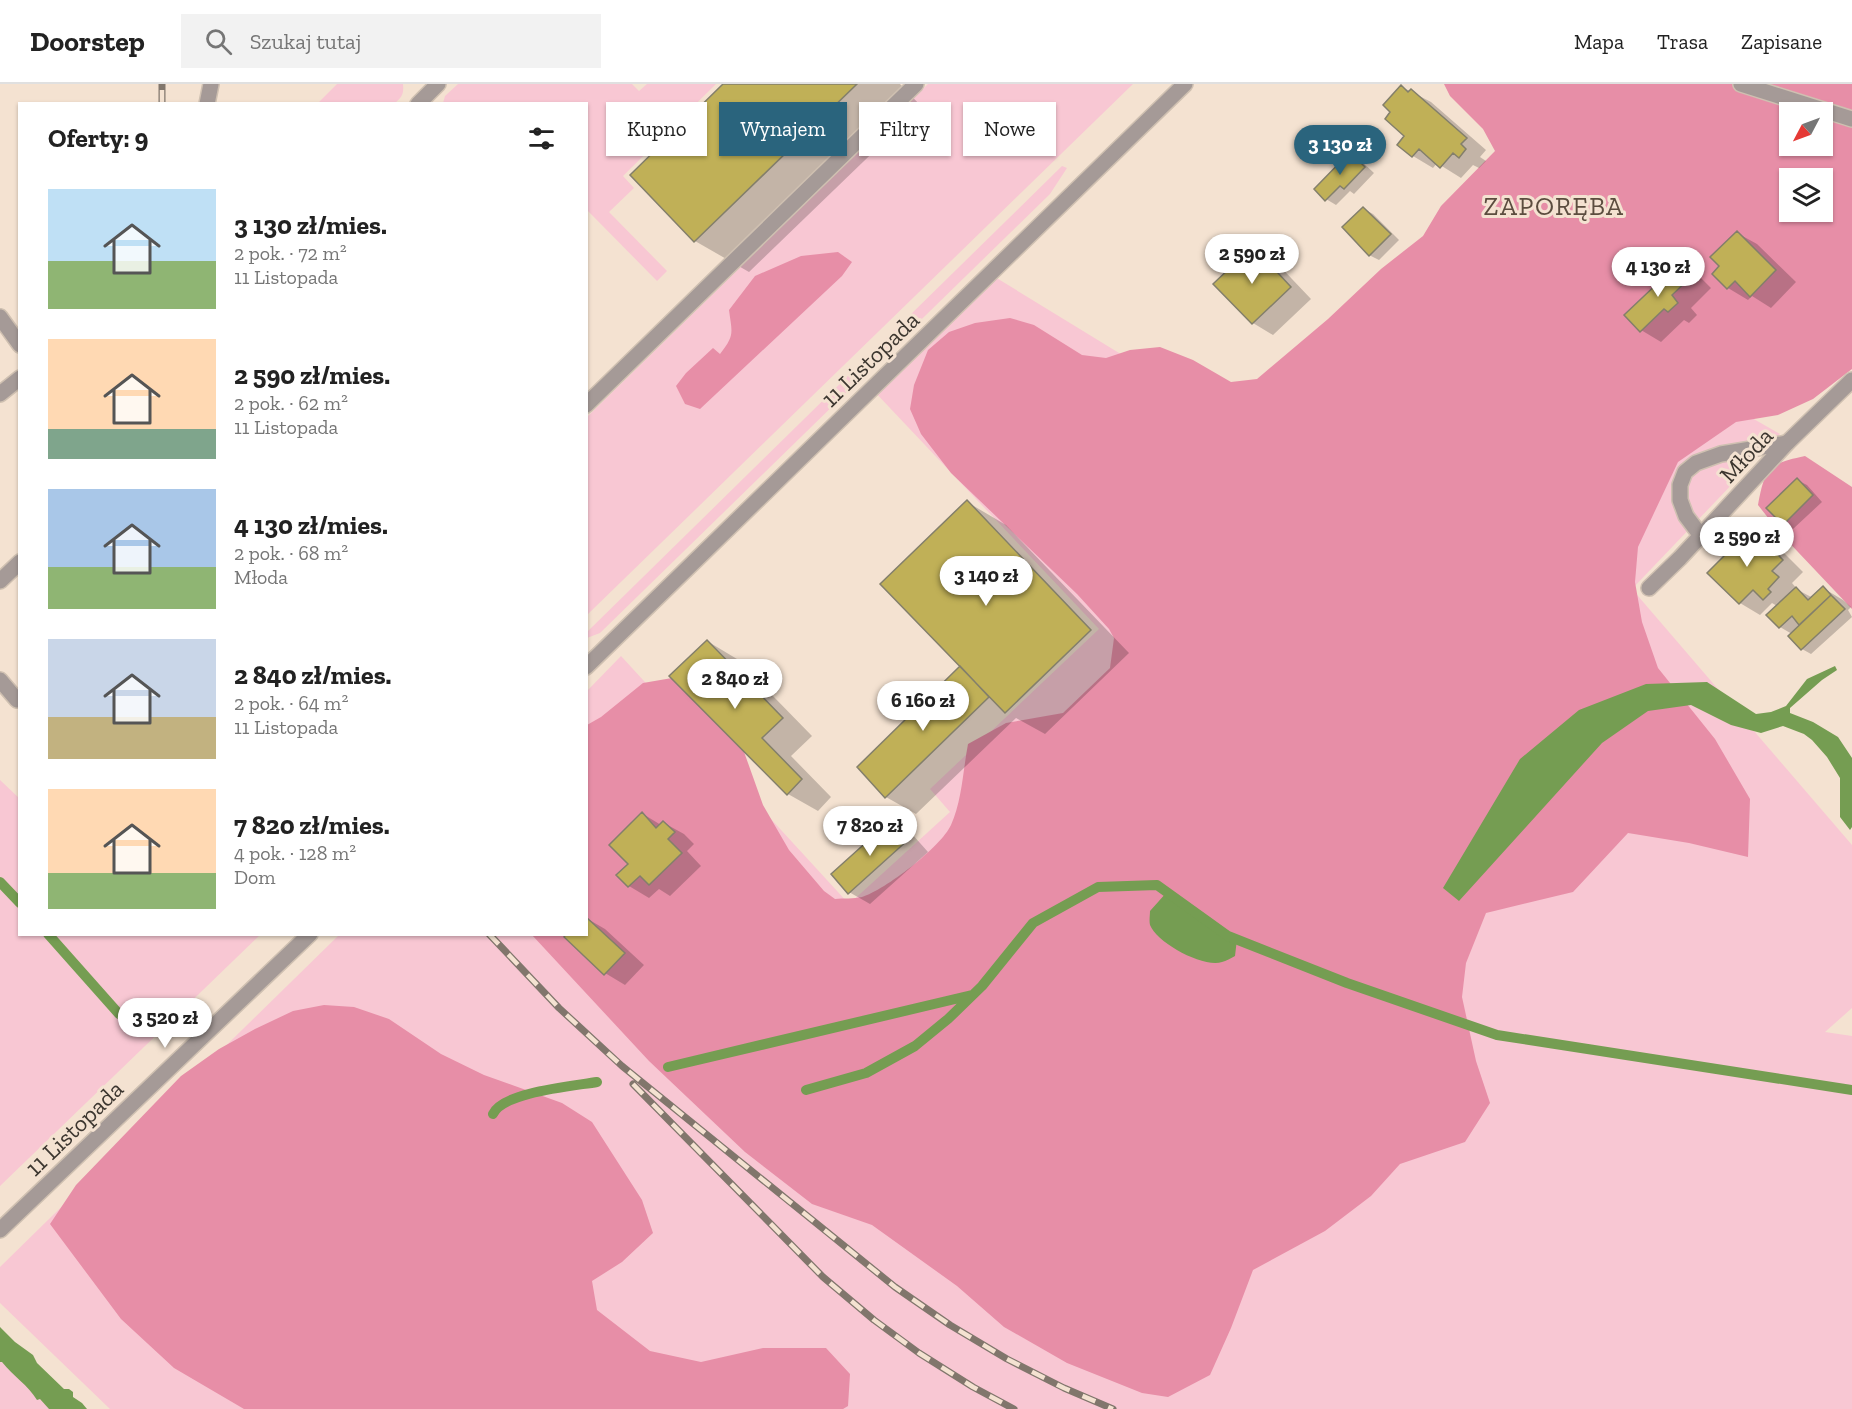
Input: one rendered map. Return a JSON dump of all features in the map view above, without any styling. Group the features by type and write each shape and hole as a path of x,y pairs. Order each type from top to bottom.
{"street":[{"path":"588,403 916,84"},
{"name":"11 Listopada","path":"588,665 1185,84"},
{"path":"1741,84 1852,119"},
{"path":"0,317 18,342"},
{"path":"0,394 18,380"},
{"name":"Młoda","path":"1649,588 1701,536 1787,443 1852,380"},
{"path":"1701,536 1686,516 1680,500 1680,485 1685,472 1696,463 1721,454 1787,443"},
{"path":"0,581 18,564"},
{"path":"0,680 18,699"},
{"name":"11 Listopada","path":"0,1230 308,936"}],"shaded area":[{"path":"337,84 403,84 401,97 396,102 319,102"},
{"path":"458,84 632,84 639,91 647,84 716,84 698,102 606,102 606,156 643,156 623,176 634,188 609,212 667,271 657,281 588,211 588,102 443,102 445,96"},
{"path":"928,84 1133,84 588,614 588,416 859,151 859,156 951,156 951,102 910,102"},
{"path":"1444,84 1852,84 1852,369 1813,399 1778,415 1736,422 1678,462 1638,547 1635,582 1642,622 1658,668 1715,739 1750,799 1748,857 1689,843 1628,833 1573,892 1486,913 1466,963 1462,997 1476,1061 1490,1103 1465,1142 1400,1164 1371,1196 1325,1231 1253,1270 1210,1375 1168,1397 1142,1393 1067,1363 1004,1327 957,1286 872,1225 812,1204 745,1152 649,1061 533,936 588,936 588,724 601,717 643,683 672,678 738,735 763,805 789,850 824,891 835,899 859,898 884,886 925,856 951,825 960,796 968,744 1006,723 1063,713 1110,668 1114,638 1109,629 1077,594 951,473 921,434 910,409 914,385 928,350 949,332 975,323 1010,318 1034,325 1082,355 1106,358 1130,350 1160,347 1193,360 1231,382 1257,379 1328,319 1381,269 1423,236 1441,206 1495,151 1483,129 1450,96"},
{"path":"1062,166 1067,168 1050,194 600,633 588,638 588,631"},
{"path":"838,252 852,262 842,276 700,409 685,404 676,386 686,373 713,348 720,354 725,348 731,334 729,310 755,276 801,256"},
{"path":"990,274 1304,466 1507,278 1780,434 1632,589 1852,845 1852,1008 1825,1032 1852,1036 1852,1409 110,1409 0,1303 0,1267 338,936 588,936 588,690 621,656 849,904 950,812 930,789 1099,629 872,389"},
{"path":"1805,456 1852,487 1852,609 1780,533 1758,505 1763,483 1770,470 1783,462"},
{"path":"1835,666 1837,670 1790,708 1790,713 1813,722 1838,737 1852,758 1852,827 1850,830 1840,817 1840,778 1827,757 1804,734 1783,726 1761,733 1731,725 1691,705 1648,711 1602,743 1459,901 1443,888 1520,759 1579,710 1646,684 1707,682 1756,714 1771,712 1786,706 1807,679"},
{"path":"0,780 18,797 18,936 259,936 0,1186"},
{"path":"1167,892 1228,936 1237,939 1235,956 1214,963 1193,958 1171,946 1154,932 1150,925 1150,911"},
{"path":"324,1005 354,1007 389,1019 441,1054 484,1075 562,1103 592,1122 642,1200 653,1233 622,1262 592,1281 597,1310 650,1351 701,1362 763,1348 826,1348 850,1374 848,1406 843,1409 244,1409 174,1368 121,1319 50,1224 76,1185 181,1076 219,1049 255,1029 293,1011"},
{"path":"0,1327 33,1355 37,1363 64,1389 73,1392 73,1397 87,1409 49,1409 40,1399 37,1400 25,1385 0,1362"},
{"path":"0,1355 55,1409 0,1409"}],"building":[{"path":"723,84 857,84 838,102 719,102 719,156 783,156 694,242 630,175 649,156 707,156 707,102 705,102"},
{"path":"1401,85 1408,92 1411,89 1467,138 1461,144 1466,149 1459,158 1453,153 1440,168 1419,149 1412,157 1397,145 1404,136 1385,119 1390,112 1383,105"},
{"path":"1350,152 1365,167 1344,189 1340,186 1325,201 1314,189"},
{"path":"1363,207 1391,234 1369,256 1342,227"},
{"path":"1737,231 1776,270 1750,297 1735,281 1727,289 1712,274 1719,266 1710,257"},
{"path":"1253,246 1291,287 1252,324 1213,284"},
{"path":"1679,263 1692,276 1672,295 1678,303 1668,312 1664,309 1640,332 1624,315"},
{"path":"1797,478 1813,495 1783,525 1766,508"},
{"path":"967,500 1091,630 1005,713 880,584"},
{"path":"1752,528 1783,560 1772,571 1779,577 1768,589 1771,592 1763,600 1753,590 1739,604 1707,573"},
{"path":"1823,586 1831,595 1799,625 1792,616 1779,628 1766,615 1796,587 1808,600"},
{"path":"1831,595 1845,609 1801,650 1788,636"},
{"path":"707,640 783,718 762,738 802,779 787,795 669,676"},
{"path":"960,666 989,697 885,798 857,767"},
{"path":"642,812 656,828 663,821 675,832 668,839 682,853 649,885 640,876 628,887 616,875 628,864 609,845"},
{"path":"891,820 909,839 848,894 831,874"},
{"path":"588,919 625,953 604,975 564,937 588,936"}],"waterway":[{"path":"0,882 18,901"},
{"path":"806,1090 866,1073 915,1046 948,1019 982,986 1033,923 1098,887 1157,885 1228,936 1347,983 1497,1035 1852,1090"},
{"path":"50,936 119,1014"},
{"path":"668,1067 972,995"},
{"path":"493,1114 499,1106 524,1095 597,1082"}],"railway":[{"path":"162,84 162,102"},
{"path":"491,936 559,1008 622,1066 895,1287 950,1325 1007,1359 1064,1388 1113,1409"},
{"path":"633,1084 823,1277 874,1320 919,1353 973,1387 1014,1409"}],"district":[{"name":"ZAPORĘBA","path":"1554,206"}]}
